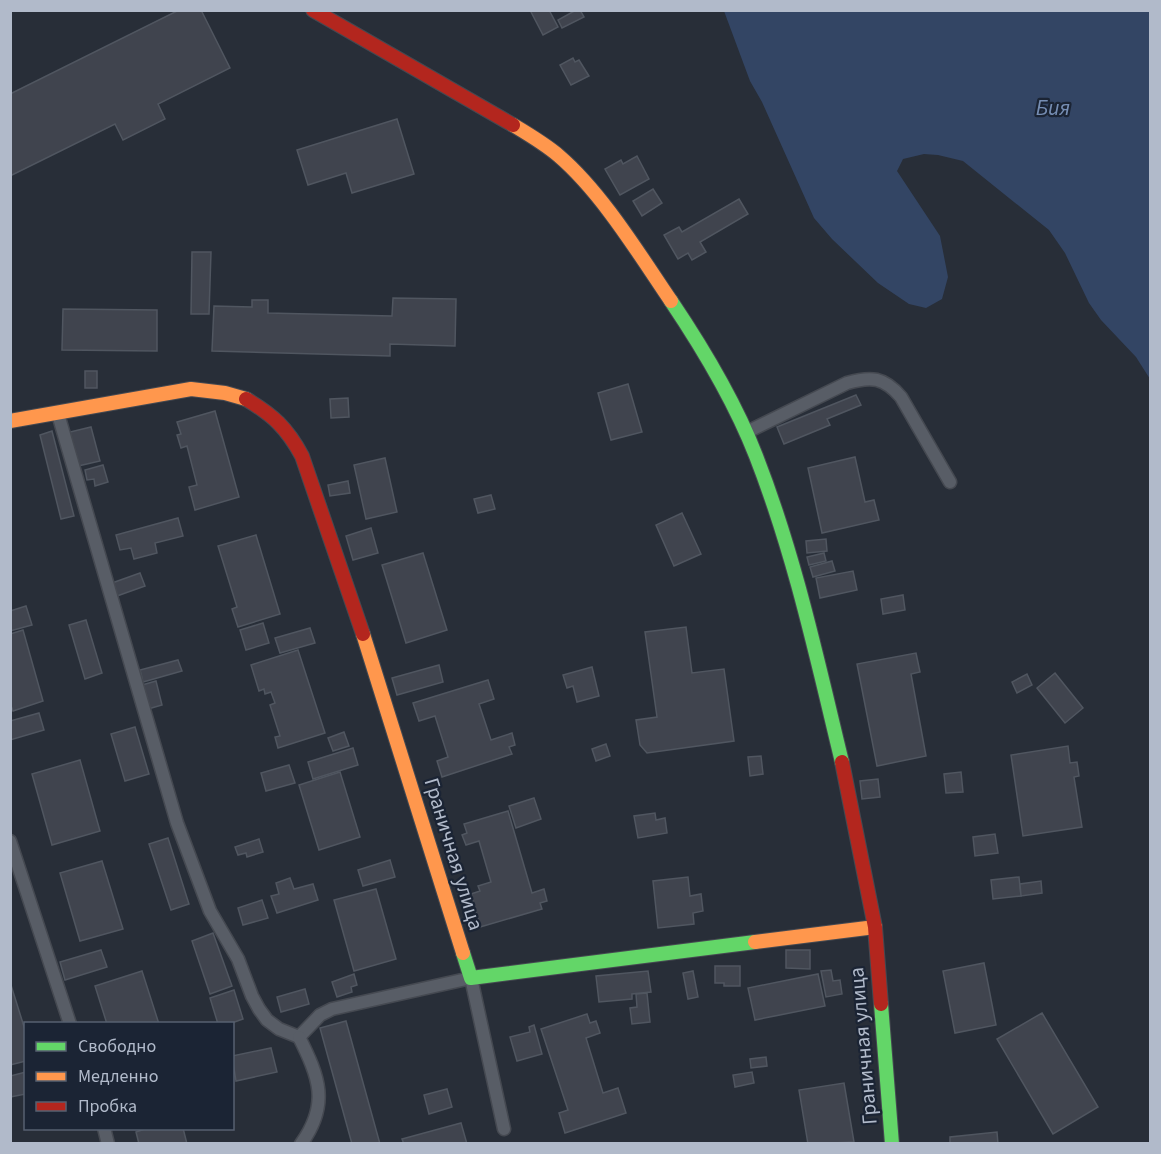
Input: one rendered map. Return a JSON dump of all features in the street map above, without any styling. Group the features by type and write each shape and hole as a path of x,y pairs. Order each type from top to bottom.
{"street":[{"name":"Граничная улица","path":"313,10 527,133 557,154 574,171 624,232 663,287 693,334 736,412 756,456 800,587 845,774 875,927 892,1143"},
{"name":"Граничная улица","path":"10,421 191,389 220,392 244,398 280,422 304,457 328,536 345,577 471,978"},
{"path":"471,978 875,927"}],"lane":[{"path":"746,432 847,383 862,379 875,379 893,387 901,397 950,482"},
{"path":"58,413 177,824 210,911 238,959 259,1009 267,1020 279,1029 299,1037 311,1061 318,1082 318,1114 302,1143"},
{"path":"10,841 70,1022"},
{"path":"299,1037 320,1015 332,1009 471,978 504,1130"}],"water":[{"name":"Бия","path":"724,11 1150,11 1150,379 1136,357 1101,320 1089,303 1065,253 1049,230 963,161 924,154 903,159 897,171 940,236 948,277 942,299 926,308 909,304 878,283 832,239 814,218 762,102 750,81"}],"building":[{"path":"179,10 201,10 230,68 158,104 165,119 123,140 115,124 10,176 10,94"},
{"path":"530,10 549,10 558,27 543,35"},
{"path":"580,10 584,17 562,28 558,20"},
{"path":"573,58 575,62 579,60 589,76 571,85 560,65"},
{"path":"397,119 414,174 352,193 346,173 308,185 297,150"},
{"path":"637,156 649,179 620,195 605,169 621,160 623,164"},
{"path":"653,189 662,203 642,216 633,201"},
{"path":"739,199 748,214 700,242 706,252 692,260 688,253 678,259 664,235 679,227 682,232"},
{"path":"192,252 211,252 209,314 191,314"},
{"path":"393,298 456,299 455,346 390,344 390,356 212,351 214,306 252,307 252,300 268,300 268,313 392,316"},
{"path":"63,309 157,310 157,351 62,350"},
{"path":"85,371 97,371 97,388 85,388"},
{"path":"628,384 642,432 611,440 598,393"},
{"path":"856,395 861,405 827,419 830,425 784,444 777,427"},
{"path":"348,398 349,417 331,418 330,399"},
{"path":"215,411 239,497 195,510 189,487 197,485 187,446 181,448 177,435 181,434 177,422"},
{"path":"91,427 100,461 78,466 70,432"},
{"path":"52,431 74,516 61,519 40,435"},
{"path":"855,457 865,502 874,500 879,520 822,533 808,468"},
{"path":"385,458 397,512 366,519 354,465"},
{"path":"103,465 108,482 95,486 94,479 87,480 85,470"},
{"path":"348,481 350,493 330,496 328,485"},
{"path":"491,495 495,509 478,513 474,499"},
{"path":"682,513 701,554 674,566 656,525"},
{"path":"178,518 183,536 155,543 157,553 134,559 131,548 120,550 116,535"},
{"path":"371,528 378,553 353,560 346,536"},
{"path":"256,535 280,614 238,627 232,609 237,607 218,546"},
{"path":"826,539 827,551 807,553 806,541"},
{"path":"423,553 447,630 406,643 382,565"},
{"path":"824,553 826,561 809,565 807,557"},
{"path":"832,561 835,571 813,577 810,567"},
{"path":"853,571 857,590 820,598 816,578"},
{"path":"140,573 145,586 117,596 112,583"},
{"path":"903,595 905,610 883,614 881,599"},
{"path":"26,606 32,625 10,631 10,611"},
{"path":"86,620 102,673 85,679 69,625"},
{"path":"263,623 269,643 246,650 240,630"},
{"path":"686,627 692,673 724,669 734,741 647,753 640,745 636,720 657,717 645,632"},
{"path":"310,628 315,643 280,653 275,638"},
{"path":"23,630 43,701 13,711 10,703 10,634"},
{"path":"298,650 325,733 278,748 275,737 280,736 270,705 275,703 271,692 265,694 264,689 259,691 251,665"},
{"path":"916,653 920,672 911,674 926,756 877,766 857,664"},
{"path":"178,660 182,671 143,682 140,670"},
{"path":"439,665 443,682 397,695 392,678"},
{"path":"592,667 599,696 577,702 573,686 567,688 563,675"},
{"path":"1055,673 1083,708 1065,723 1037,688"},
{"path":"1027,674 1032,685 1017,693 1012,682"},
{"path":"488,680 494,699 479,704 491,740 512,733 515,745 509,747 512,754 442,777 437,761 448,757 435,716 419,721 413,703"},
{"path":"156,681 162,705 148,709 142,685"},
{"path":"39,713 44,730 10,740 10,721"},
{"path":"135,727 149,774 125,781 111,734"},
{"path":"344,732 349,746 333,751 328,738"},
{"path":"606,744 610,756 596,761 592,749"},
{"path":"1068,746 1070,763 1077,762 1079,776 1074,777 1082,827 1023,836 1011,755"},
{"path":"353,748 358,765 313,779 308,762"},
{"path":"761,756 763,774 750,776 748,757"},
{"path":"80,760 100,831 52,845 32,774"},
{"path":"289,765 295,783 266,791 261,773"},
{"path":"340,772 360,837 319,850 299,785"},
{"path":"961,772 963,792 946,793 944,774"},
{"path":"878,779 880,797 862,799 860,781"},
{"path":"534,798 541,819 516,828 509,806"},
{"path":"508,811 532,893 544,889 547,901 540,903 542,909 480,927 471,894 480,891 478,886 491,882 479,841 466,845 462,835 467,833 464,824"},
{"path":"655,813 656,820 665,818 667,833 638,838 634,816"},
{"path":"995,834 998,853 975,856 973,837"},
{"path":"168,838 189,904 171,910 149,844"},
{"path":"259,839 263,852 247,857 246,853 238,855 235,847"},
{"path":"390,860 395,877 363,886 358,870"},
{"path":"102,861 123,929 80,941 60,873"},
{"path":"688,877 690,896 701,894 703,911 693,913 694,924 658,928 653,881"},
{"path":"1019,877 1021,896 993,899 991,880"},
{"path":"290,878 294,889 313,884 318,900 277,913 271,896 279,894 276,883"},
{"path":"1041,881 1042,893 1021,896 1020,884"},
{"path":"376,889 396,959 354,971 334,900"},
{"path":"262,900 268,918 243,925 238,908"},
{"path":"213,933 232,986 210,994 192,941"},
{"path":"101,950 107,967 65,980 60,962"},
{"path":"786,950 810,950 810,969 786,968"},
{"path":"984,963 996,1025 955,1033 943,971"},
{"path":"715,966 740,966 740,986 724,986 724,983 715,983"},
{"path":"831,970 833,981 840,980 842,994 826,997 821,971"},
{"path":"142,971 158,1022 106,1022 95,986"},
{"path":"648,971 651,992 632,994 632,999 599,1002 596,976"},
{"path":"693,971 698,997 688,999 683,973"},
{"path":"354,974 357,985 351,987 352,992 337,997 332,982"},
{"path":"818,974 825,1006 755,1020 748,988"},
{"path":"10,982 24,1027 24,1062 10,1065"},
{"path":"305,989 309,1004 281,1012 277,997"},
{"path":"234,990 243,1019 234,1022 217,1022 210,998"},
{"path":"647,993 650,1022 632,1024 630,1008 637,1007 636,994"},
{"path":"1042,1013 1098,1107 1053,1134 997,1039"},
{"path":"587,1014 590,1023 596,1021 600,1033 586,1038 603,1093 618,1088 626,1113 565,1133 559,1113 568,1110 541,1029"},
{"path":"346,1021 380,1144 352,1144 320,1028"},
{"path":"534,1025 542,1054 517,1061 510,1037 530,1032 529,1027"},
{"path":"271,1048 277,1072 236,1081 234,1056"},
{"path":"766,1057 767,1066 751,1068 750,1059"},
{"path":"24,1072 24,1094 10,1097 10,1076"},
{"path":"752,1072 754,1083 735,1087 733,1075"},
{"path":"844,1083 854,1142 808,1144 799,1090"},
{"path":"447,1089 452,1107 429,1114 424,1095"},
{"path":"461,1123 467,1144 404,1144 402,1139"},
{"path":"184,1130 187,1144 139,1144 136,1132"},
{"path":"997,1132 998,1144 950,1144 950,1137"}],"traffic: fast":[{"path":"671,301 718,377 756,456 794,570 842,762"},
{"path":"463,953 471,978 755,942"},
{"path":"881,1004 892,1144"}],"traffic: slow":[{"path":"513,125 554,152 575,171 605,206 671,301"},
{"path":"10,421 191,389 225,393 246,399"},
{"path":"363,634 463,953"},
{"path":"755,942 875,927"}],"traffic: jam":[{"path":"313,10 513,125"},
{"path":"246,399 278,423 302,456 363,634"},
{"path":"842,762 875,927 881,1004"}]}
